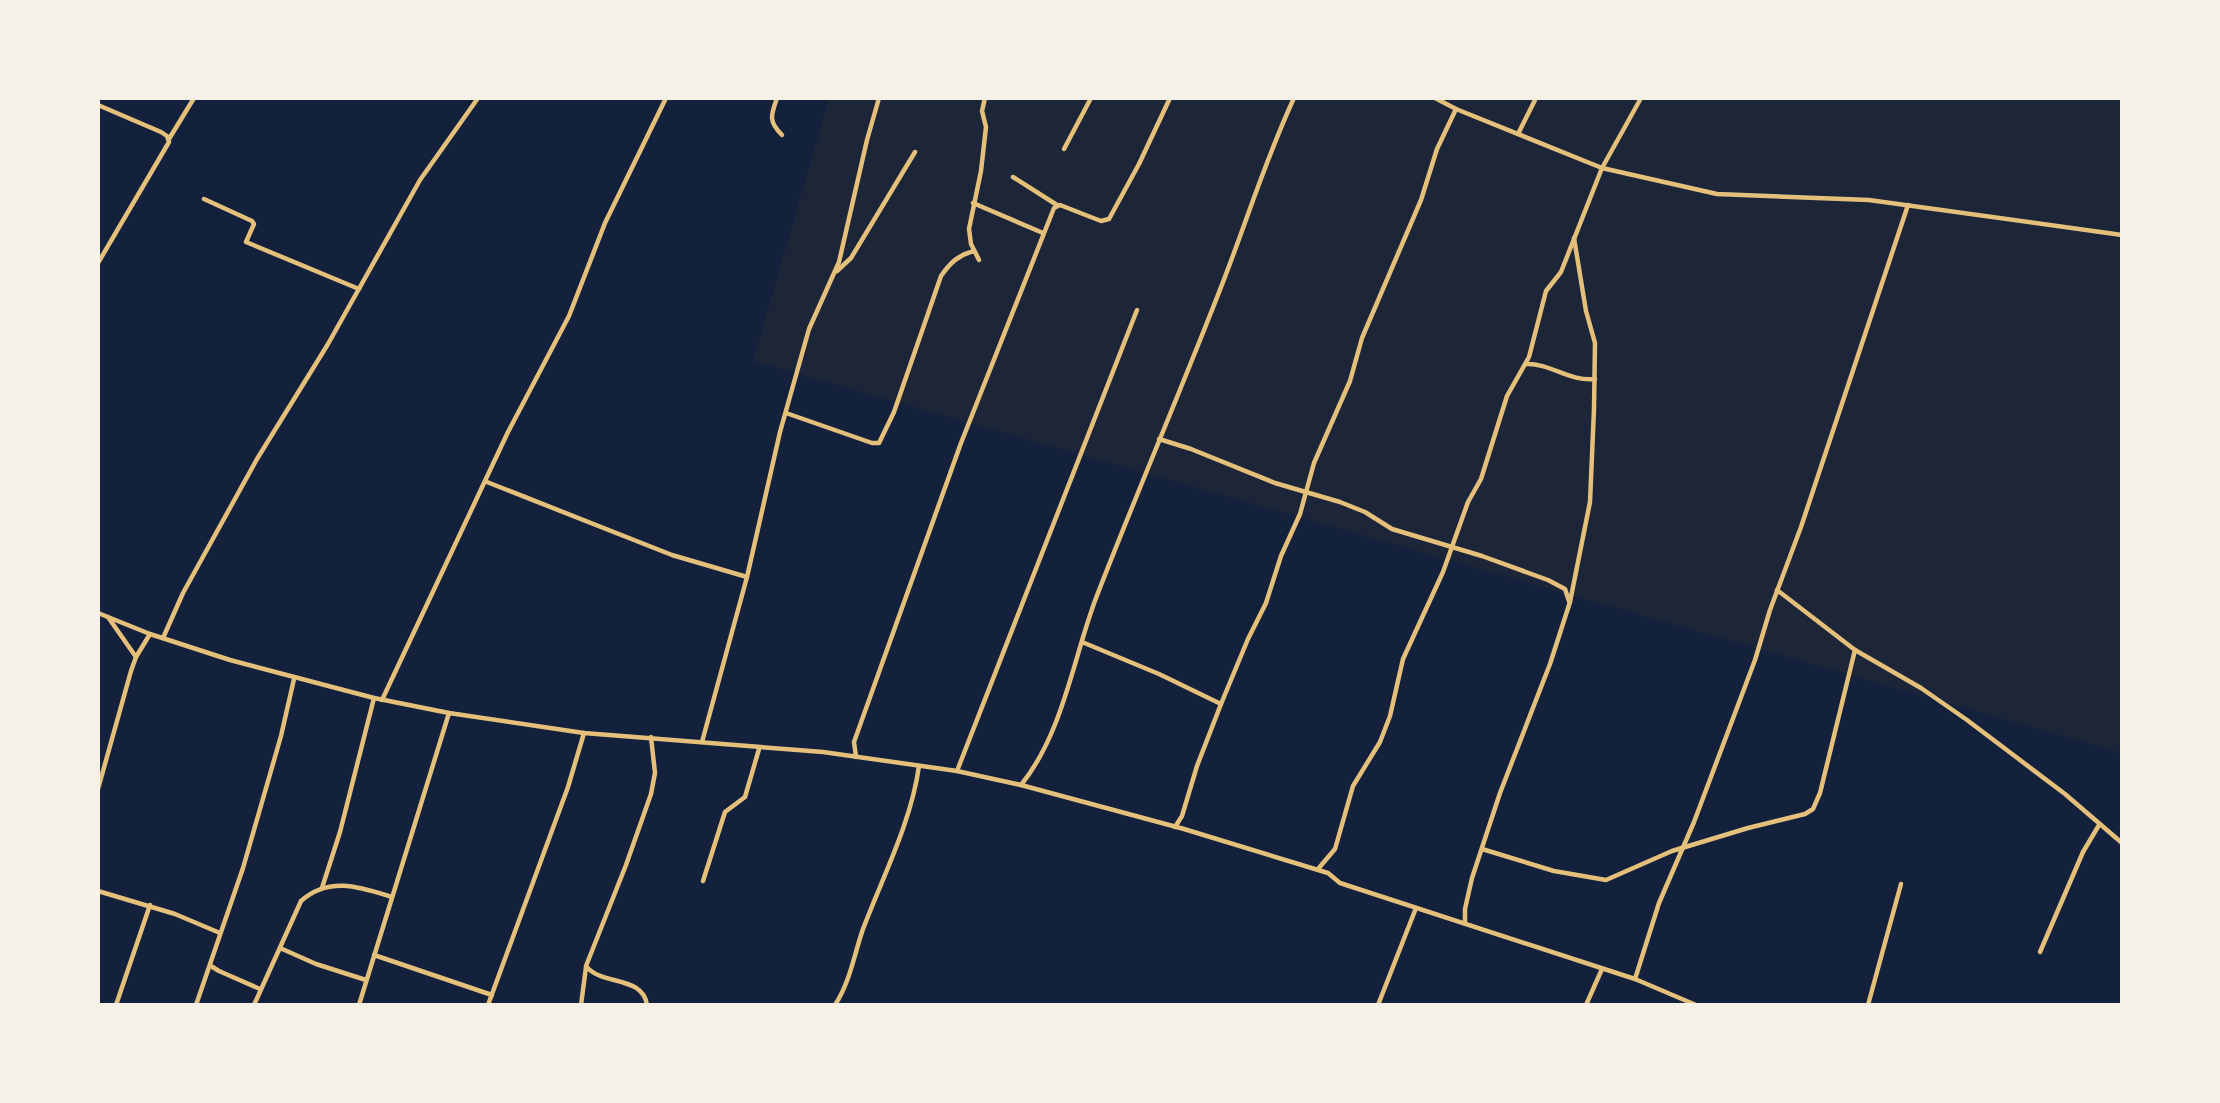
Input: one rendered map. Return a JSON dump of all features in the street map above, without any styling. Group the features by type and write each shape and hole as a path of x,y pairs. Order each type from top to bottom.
{"street":[{"path":"98,263 194,98"},
{"path":"163,638 183,593 257,459 359,289 420,180 478,98"},
{"path":"382,699 530,389 569,316 605,223 666,98"},
{"path":"777,98 771,118 773,126 782,135"},
{"path":"702,742 747,577 809,328 837,271 879,98"},
{"path":"979,260 969,229 981,171 985,132 982,111 985,98"},
{"path":"1064,149 1091,98"},
{"path":"1013,177 1057,205 1101,222 1109,219 1170,98"},
{"path":"1021,785 1030,774 1050,732 1092,610 1223,282 1267,158 1294,98"},
{"path":"1435,98 1456,110 1602,168 1717,194 1830,197 1908,205 2122,235"},
{"path":"1518,134 1536,98"},
{"path":"1318,869 1335,849 1353,786 1380,742 1390,716 1403,659 1443,572 1468,502 1481,479 1507,396 1526,364 1538,329 1546,290 1561,272 1602,168 1642,98"},
{"path":"98,105 156,130 169,139"},
{"path":"1175,827 1182,816 1197,766 1221,704 1266,603 1275,571 1300,514 1314,463 1350,381 1362,338 1420,200 1437,149 1456,110"},
{"path":"837,271 851,258 915,152"},
{"path":"204,199 252,220 254,224 246,242 359,289"},
{"path":"973,203 1044,233"},
{"path":"856,757 854,742 878,670 965,433 1057,205"},
{"path":"1635,979 1659,903 1744,689 1908,205"},
{"path":"1465,923 1468,896 1500,793 1550,664 1570,601 1590,502 1595,343 1586,311 1574,237"},
{"path":"786,413 818,426 879,443 894,412 942,276 948,265 974,251"},
{"path":"957,771 1137,310"},
{"path":"1526,364 1538,364 1582,380 1595,379"},
{"path":"1159,439 1191,449 1275,484 1355,508 1392,529 1559,585 1567,592 1570,601"},
{"path":"486,482 672,555 747,577"},
{"path":"1777,590 1855,650 1921,688 1967,720 2065,794 2122,843"},
{"path":"98,612 150,634 295,679 449,713 584,733 856,757 957,771 1021,785 1318,869 1340,883 1635,979 1696,1005"},
{"path":"107,616 136,657"},
{"path":"98,789 136,657 150,634"},
{"path":"1082,642 1159,674 1221,704"},
{"path":"1482,849 1554,871 1606,880 1655,857 1748,828 1805,814 1813,809 1820,793 1855,650"},
{"path":"196,1005 243,868 272,771 295,679"},
{"path":"322,888 340,832 374,698"},
{"path":"359,1005 449,713"},
{"path":"488,1005 568,787 584,733"},
{"path":"581,1005 586,966 651,794 655,773 651,737"},
{"path":"703,881 724,812 745,797 759,749"},
{"path":"835,1005 847,982 863,931 909,811 919,766"},
{"path":"2039,952 2082,852 2099,825"},
{"path":"254,1005 301,901 309,893 338,884 392,897"},
{"path":"1868,1005 1901,884"},
{"path":"98,891 150,905 220,933"},
{"path":"116,1005 150,905"},
{"path":"1378,1005 1416,908"},
{"path":"280,948 316,964 366,980"},
{"path":"374,956 492,995"},
{"path":"211,965 260,989"},
{"path":"586,966 596,975 638,989 645,996 647,1005"},
{"path":"1586,1005 1602,969"}],"shaded area":[{"path":"829,98 2122,98 2122,753 753,361"}]}
